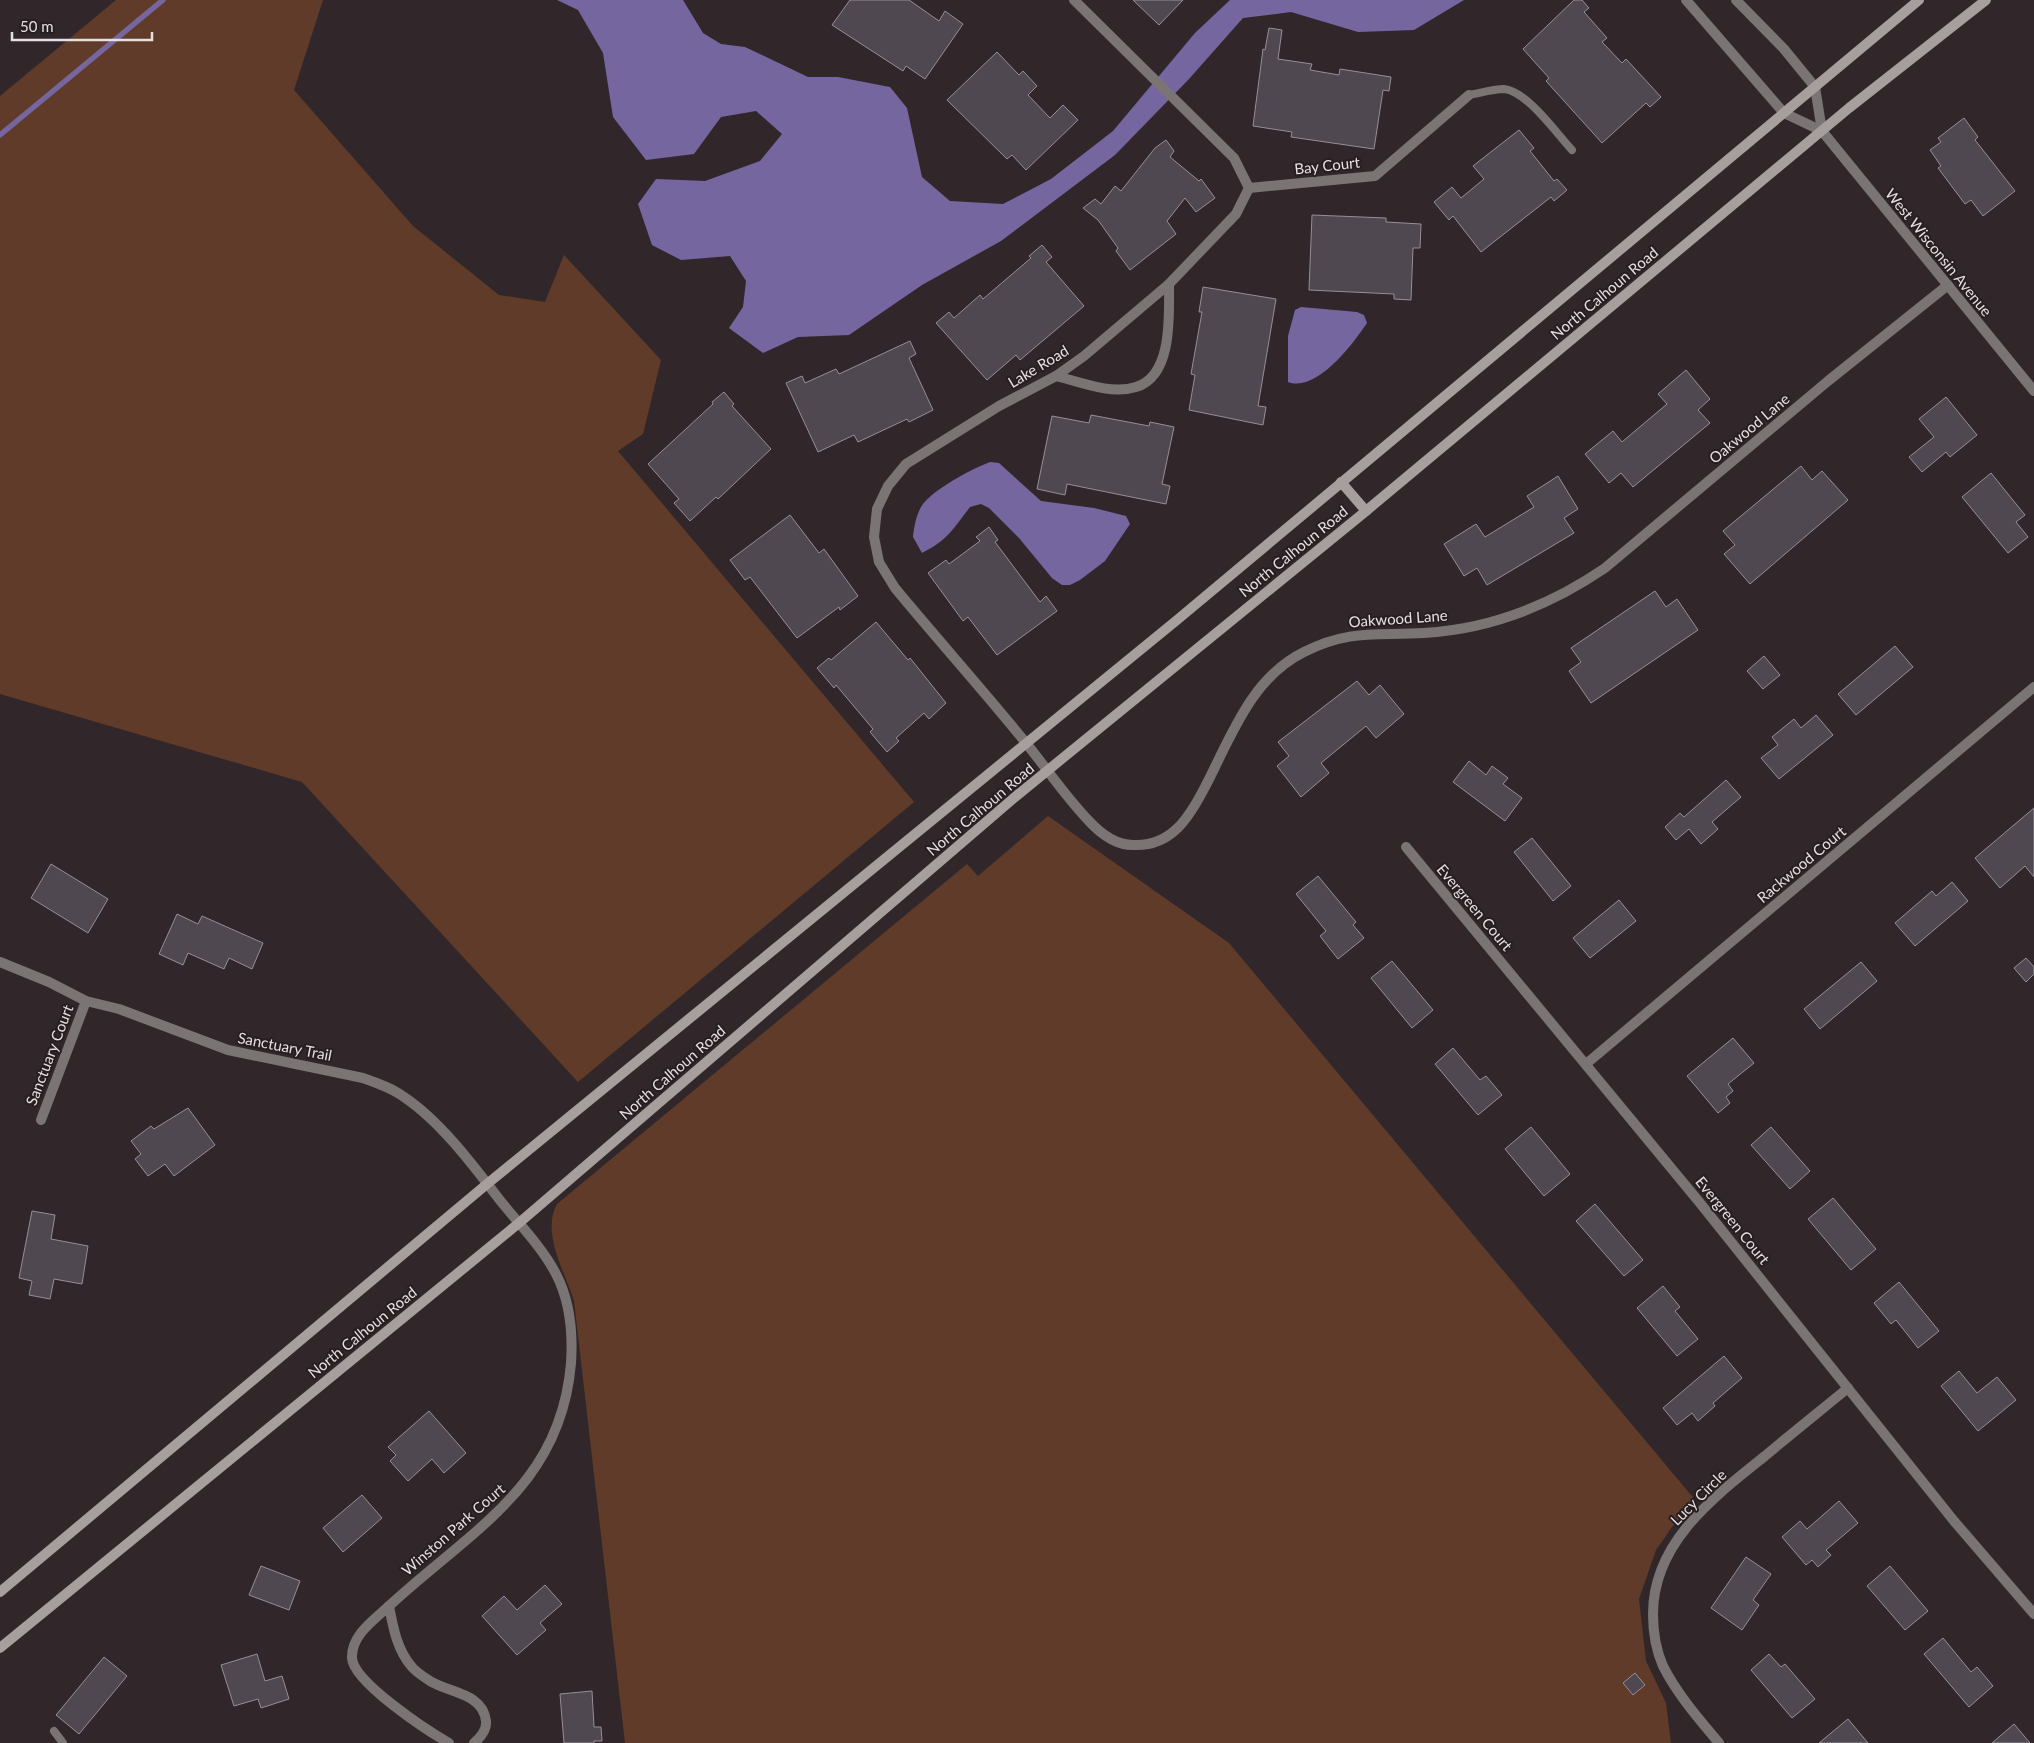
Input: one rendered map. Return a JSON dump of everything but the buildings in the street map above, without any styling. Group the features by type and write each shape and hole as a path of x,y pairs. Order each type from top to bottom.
{"main road":[{"name":"North Calhoun Road","path":"0,1592 487,1184 1025,742 1177,620 1919,0"},
{"name":"North Calhoun Road","path":"0,1648 518,1223 1008,804 1366,510 1822,131 1986,0"},
{"path":"1340,482 1366,510"}],"street":[{"path":"1074,0 1234,158 1249,188"},
{"name":"West Wisconsin Avenue","path":"1686,0 1784,113 1822,131 2034,392"},
{"path":"1736,0 1784,49 1815,87 1822,131"},
{"name":"Bay Court","path":"1249,188 1374,176 1469,95"},
{"name":"Lake Road","path":"1048,772 895,588 879,562 874,537 877,509 888,486 906,464 999,406 1056,376 1169,284 1236,214 1249,188"},
{"path":"1056,376 1104,388 1119,389 1136,387 1148,380 1160,364 1167,345 1169,284"},
{"name":"Oakwood Lane","path":"1048,772 1089,821 1107,837 1132,846 1163,840 1185,822 1192,812 1248,703 1262,684 1287,662 1328,641 1355,634 1424,633 1500,619 1524,612 1580,585 1605,568 1828,382 1948,285"},
{"name":"Rackwood Court","path":"1586,1064 2034,687"},
{"name":"Evergreen Court","path":"1406,847 1586,1064 1948,1514 2034,1614"},
{"name":"Sanctuary Trail","path":"0,962 49,982 86,1001 119,1010 188,1037 228,1050 332,1071 384,1086 404,1097 422,1111 487,1184 518,1223"},
{"name":"Sanctuary Court","path":"40,1120 86,1001"},
{"name":"Winston Park Court","path":"449,1743 376,1691 355,1669 352,1658 356,1640 368,1624 512,1499 535,1472 548,1450 556,1429 570,1374 571,1323 562,1287 556,1273 518,1223"},
{"name":"Lucy Circle","path":"1719,1743 1695,1713 1663,1666 1656,1645 1653,1624 1653,1599 1658,1577 1668,1553 1684,1530 1716,1495 1848,1388"},
{"path":"389,1606 395,1634 412,1667 430,1682 473,1699 484,1710 486,1723 484,1730 482,1736 474,1743"}],"lane":[{"path":"1469,95 1504,89 1512,91 1529,103 1572,150"},
{"path":"54,1731 63,1743"}],"shaded area":[{"path":"116,0 323,0 294,90 413,226 499,295 545,302 564,255 661,360 643,434 618,451 914,802 578,1082 302,782 0,694 0,96"},
{"path":"557,0 683,0 703,33 721,44 745,47 808,77 838,77 890,87 907,108 922,177 950,201 1003,204 1051,179 1113,131 1195,33 1230,0 1464,0 1414,30 1358,32 1291,12 1243,18 1189,79 1115,155 1001,241 922,285 849,335 798,337 763,353 729,328 743,307 746,281 730,256 681,260 652,245 638,204 656,179 705,181 760,161 782,134 756,111 721,117 694,154 646,160 613,117 603,53 578,10"},
{"path":"1301,307 1357,312 1364,315 1367,323 1353,343 1322,374 1299,383 1288,382 1288,336 1295,310"},
{"path":"990,462 999,463 1041,501 1094,508 1126,516 1130,524 1105,561 1080,580 1070,585 1062,585 1052,578 1019,538 989,508 981,504 970,507 944,539 922,553 913,537 918,514 926,500 942,487"},
{"path":"1048,816 1229,943 1696,1501 1672,1527 1656,1550 1639,1599 1646,1661 1666,1703 1671,1743 625,1743 574,1301 560,1265 553,1240 553,1215 557,1204 967,864 978,876"}],"waterway":[{"path":"0,135 163,0"}]}
